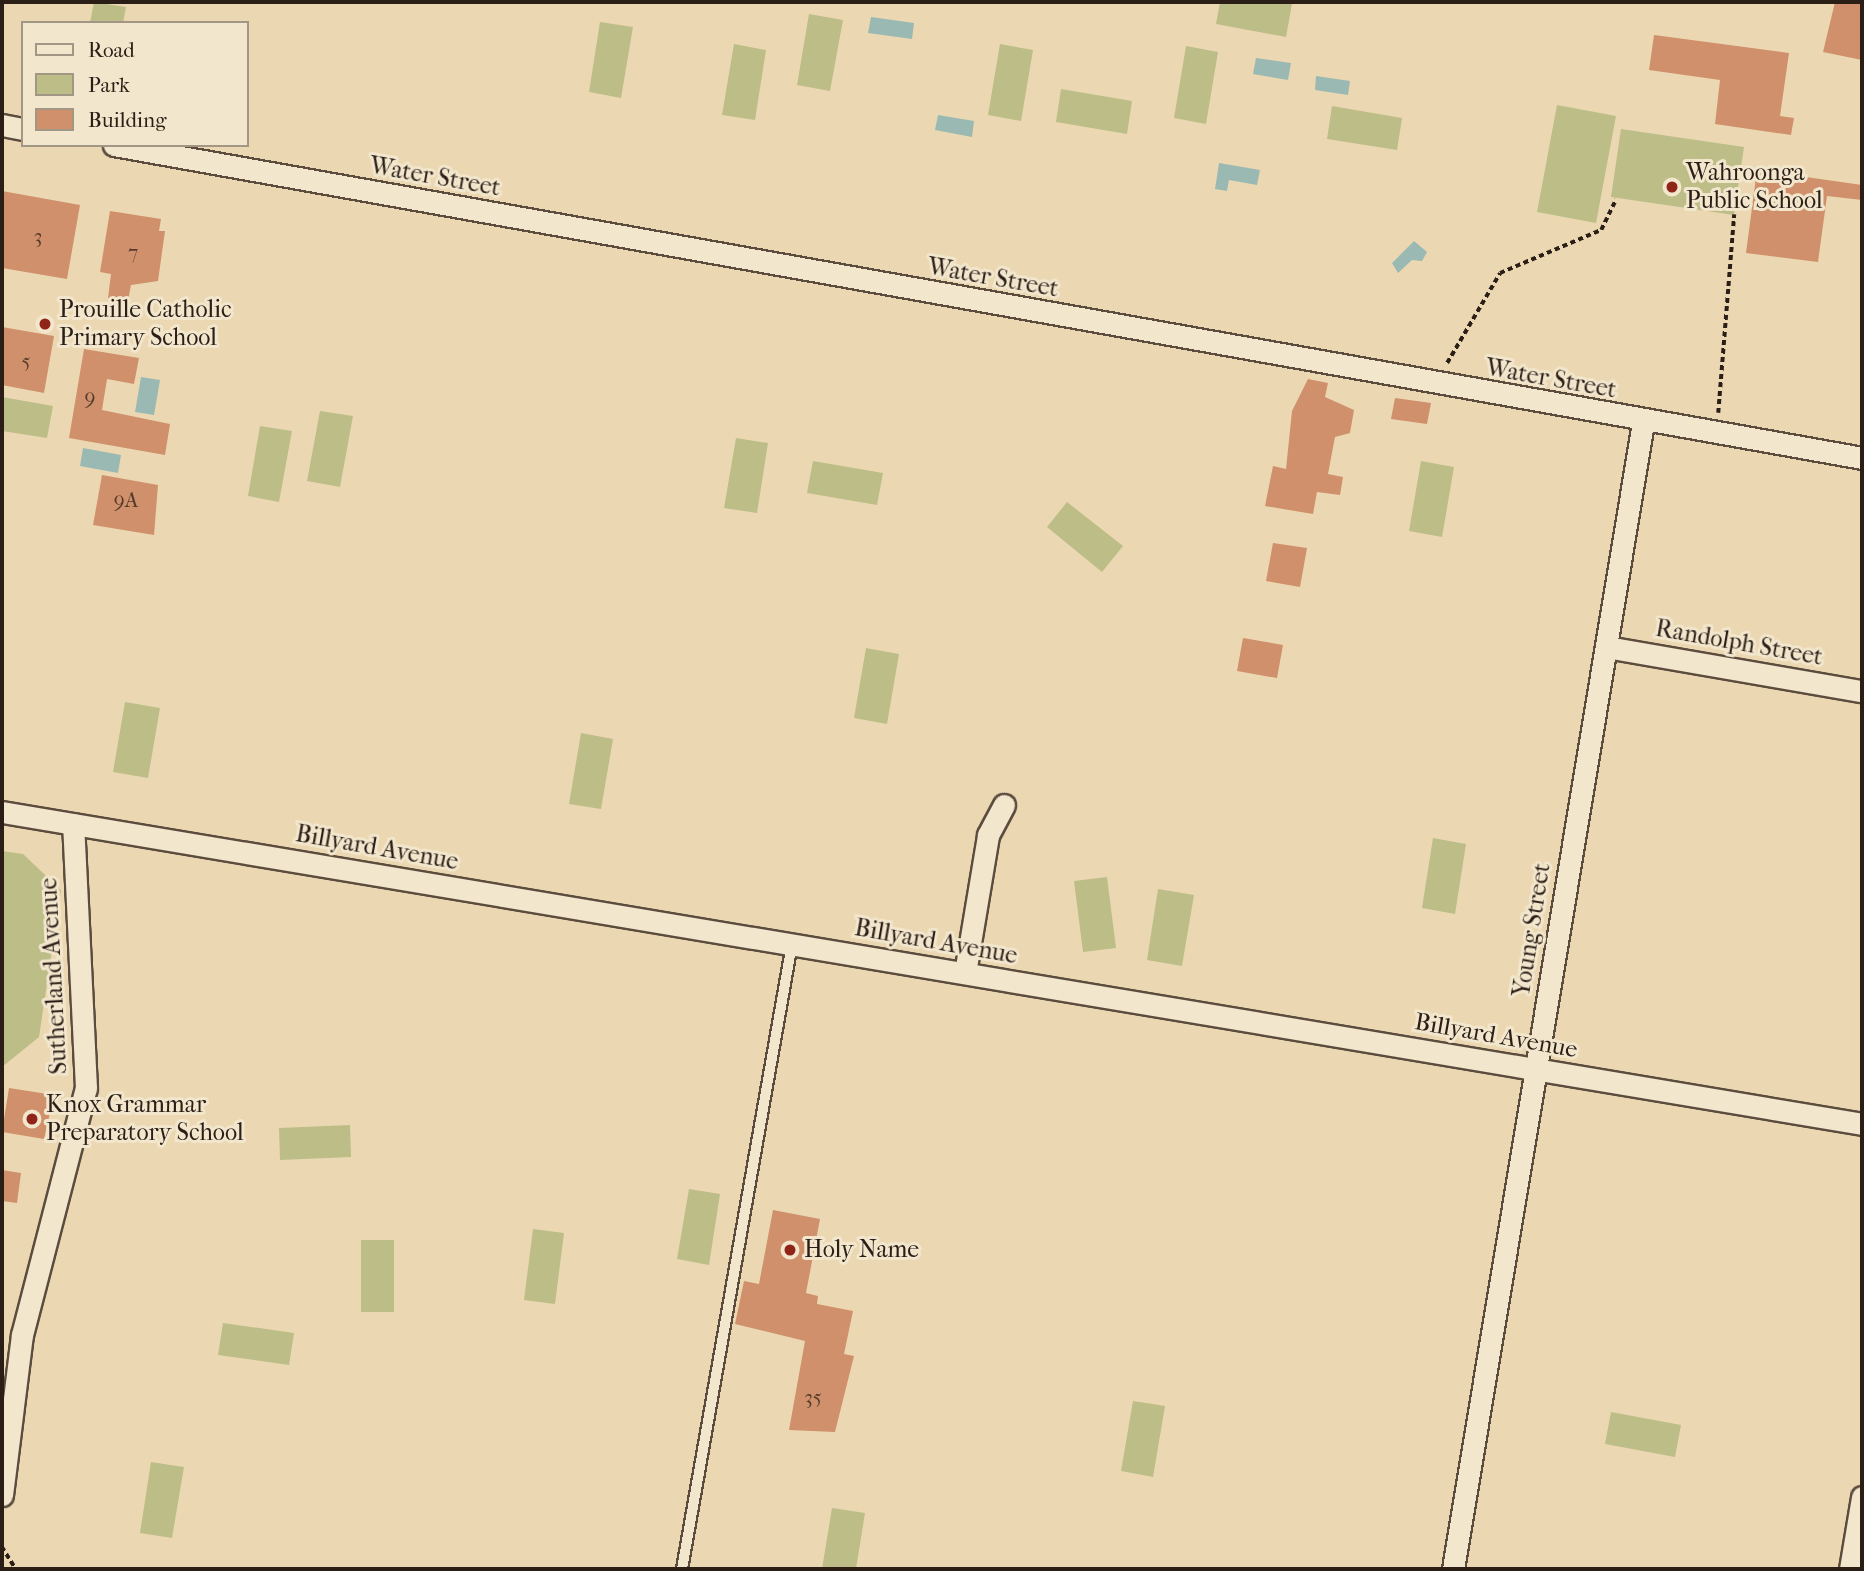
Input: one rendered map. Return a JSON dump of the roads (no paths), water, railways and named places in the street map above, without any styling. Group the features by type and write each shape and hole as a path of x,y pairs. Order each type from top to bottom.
{"street":[{"path":"2,125 21,129"},
{"name":"Water Street","path":"125,147 1643,423 1862,458"},
{"name":"Young Street","path":"1453,1569 1643,423"},
{"name":"Randolph Street","path":"1606,647 1862,691"},
{"path":"965,973 988,835 1004,806"},
{"name":"Billyard Avenue","path":"2,812 1862,1124"},
{"name":"Sutherland Avenue","path":"2,1495 22,1335 86,1088 73,824"},
{"path":"1850,1569 1862,1497"}],"lane":[{"path":"682,1569 792,944"}],"water":[{"path":"871,17 914,23 912,39 868,33"},
{"path":"1256,58 1291,63 1288,80 1253,74"},
{"path":"1316,76 1350,81 1348,95 1315,90"},
{"path":"938,115 974,121 972,137 935,130"},
{"path":"1219,163 1260,170 1257,185 1229,180 1227,191 1215,189"},
{"path":"1414,241 1427,252 1422,261 1412,260 1398,273 1392,263"},
{"path":"141,377 160,380 154,415 135,412"},
{"path":"83,448 121,455 118,473 80,466"}],"place":[{"name":"Wahroonga Public School","path":"1672,187"},
{"name":"Prouille Catholic Primary School","path":"45,324"},
{"name":"Knox Grammar Preparatory School","path":"32,1119"},
{"name":"Holy Name","path":"790,1250"}]}
